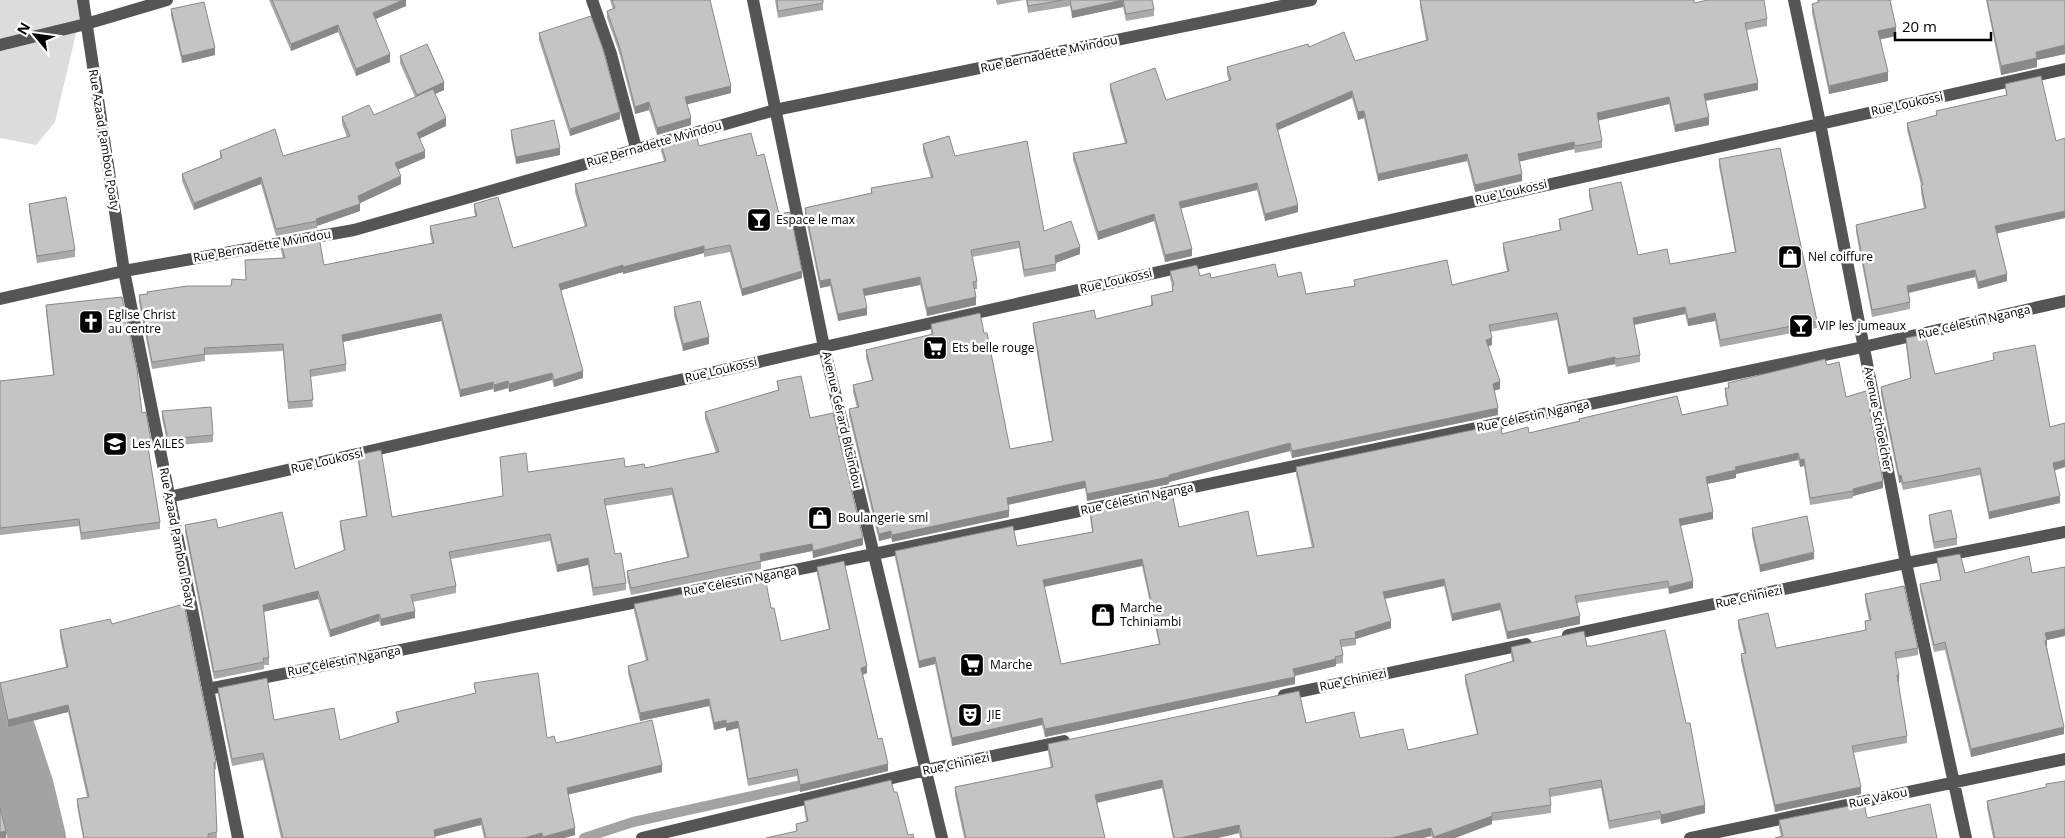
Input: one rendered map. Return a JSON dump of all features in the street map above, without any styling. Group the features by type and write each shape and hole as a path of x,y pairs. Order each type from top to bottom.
{"street":[{"name":"Rue Azaad Pambou Poaty","path":"83,0 124,271 238,838"},
{"path":"0,45 86,24 167,0"},
{"path":"592,0 611,54 636,148"},
{"name":"Avenue Gérard Bitsindou","path":"753,0 824,346 942,838"},
{"name":"Rue Bernadette Mvindou","path":"0,298 124,271 354,230 636,148 776,110 1311,0"},
{"name":"Avenue Schoelcher","path":"1794,0 1820,123 1906,563 1966,838"},
{"name":"Rue Loukossi","path":"169,498 824,346 2065,69"},
{"name":"Rue Célestin Nganga","path":"208,689 874,554 1864,347 2065,301"},
{"name":"Rue Chiniezi","path":"1557,637 1906,563 2065,532"},
{"name":"Rue Chiniezi","path":"1276,696 1537,641"},
{"name":"Rue Chiniezi","path":"642,838 926,770 1072,740"},
{"name":"Rue Vakou","path":"1690,838 2065,759"}],"shaded area":[{"path":"0,0 84,0 55,122 36,145 0,138"}],"building":[{"path":"272,0 403,0 373,13 390,54 356,69 338,25 291,44"},
{"path":"612,0 710,0 731,86 685,97 691,118 657,128 649,102 635,107 619,45 607,11 615,8"},
{"path":"777,0 823,0 823,3 778,11"},
{"path":"1027,0 1063,0 1028,6"},
{"path":"1070,0 1123,0 1072,11"},
{"path":"1123,0 1152,0 1154,9 1126,14"},
{"path":"1420,0 1694,0 1694,3 1708,0 1764,0 1767,19 1745,23 1758,83 1704,94 1709,117 1675,125 1669,97 1597,113 1602,141 1575,146 1574,142 1518,154 1522,174 1475,185 1467,154 1378,174 1364,111 1358,112 1352,91 1276,124 1298,205 1265,214 1257,183 1179,202 1192,249 1165,255 1154,214 1098,232 1073,153 1127,143 1110,84 1155,68 1166,100 1231,80 1227,67 1308,44 1309,47 1344,32 1355,61 1428,40"},
{"path":"1819,0 1890,0 1896,27 1878,31 1888,72 1829,86 1812,4 1819,2"},
{"path":"1987,0 2065,0 2065,45 2036,52 2037,58 2001,66"},
{"path":"204,2 215,48 182,56 171,9"},
{"path":"591,16 603,49 620,112 570,129 539,33"},
{"path":"427,44 444,82 417,95 400,56"},
{"path":"2041,76 2056,141 2065,138 2065,211 1995,226 2007,274 1978,282 1975,270 1907,286 1910,302 1872,310 1856,225 1926,208 1921,185 1923,185 1907,123 1937,115 1936,111 2007,95 2005,84"},
{"path":"433,89 446,118 417,133 425,151 395,163 401,176 358,196 360,204 316,219 317,221 276,229 261,177 194,203 182,174 222,158 220,151 275,129 283,156 350,136 342,117 369,105 374,115"},
{"path":"554,120 560,148 516,157 511,130"},
{"path":"751,133 757,156 764,154 779,214 790,212 802,271 742,289 730,245 704,250 704,246 623,267 623,265 559,284 583,371 554,380 552,373 509,384 508,381 494,385 493,382 460,390 441,314 342,335 346,364 310,370 313,400 288,402 283,344 204,348 205,354 152,362 139,295 187,286 231,286 232,279 246,280 245,260 285,258 281,244 319,237 324,265 434,243 430,226 477,216 474,204 498,197 513,248 587,226 575,184 666,161 661,144 696,134 699,146"},
{"path":"949,136 955,156 1027,141 1044,231 1071,221 1080,247 1055,256 1056,264 1024,270 1019,241 971,250 977,281 973,282 976,297 927,308 920,277 863,289 867,308 838,314 830,279 820,281 805,208 872,193 871,188 933,177 923,144"},
{"path":"1780,148 1817,321 1720,340 1715,313 1688,319 1685,307 1633,318 1640,355 1616,359 1615,357 1568,367 1557,313 1489,325 1492,338 1486,340 1500,381 1493,384 1498,408 1292,451 1290,443 1169,475 1169,477 1087,494 1085,481 1007,498 1009,510 892,535 891,531 879,534 849,409 859,407 853,385 873,380 866,350 933,334 931,324 980,313 984,333 987,333 1010,449 1053,441 1033,323 1094,310 1096,319 1153,305 1151,296 1173,291 1172,285 1174,285 1170,271 1197,265 1200,276 1210,273 1211,278 1275,264 1278,277 1301,272 1306,294 1355,286 1354,280 1447,260 1452,285 1509,271 1503,243 1561,230 1559,219 1593,210 1589,189 1621,182 1638,255 1667,249 1670,264 1736,252 1719,159"},
{"path":"66,197 75,250 37,256 29,204"},
{"path":"122,297 137,369 142,413 146,412 151,441 147,441 160,522 81,533 79,519 0,528 0,381 54,375 46,305"},
{"path":"700,301 709,337 683,344 674,307"},
{"path":"1925,334 1935,374 1994,360 1993,353 2035,345 2050,427 2065,423 2065,460 2053,463 2060,496 1989,512 1980,468 1903,483 1901,475 1899,476 1881,387 1911,378 1906,338"},
{"path":"1825,359 1827,365 1839,362 1846,397 1866,391 1883,481 1853,489 1853,491 1810,498 1804,459 1800,460 1798,453 1735,467 1736,470 1706,477 1713,512 1679,519 1693,581 1669,587 1668,581 1575,596 1580,616 1507,632 1500,603 1452,614 1444,579 1383,592 1391,621 1355,632 1356,638 1340,640 1343,655 1335,657 1336,659 1293,669 1295,677 1045,729 1042,718 952,738 935,657 919,661 895,551 1013,526 1017,546 1093,532 1090,510 1172,493 1179,527 1248,511 1257,556 1314,547 1296,467 1501,424 1502,434 1528,427 1529,433 1677,396 1682,415 1728,405 1725,388 1729,388 1728,383","holes":["1142,559 1160,644 1061,664 1043,580"]},
{"path":"801,376 810,418 833,413 863,538 813,551 812,544 760,554 761,561 631,588 627,571 689,557 672,488 604,499 615,554 621,553 626,583 593,588 588,558 557,565 550,534 449,552 456,586 411,595 415,611 381,619 379,614 330,630 318,591 263,605 269,658 263,658 264,662 214,672 185,525 216,519 218,528 282,512 295,569 345,550 340,521 367,516 358,455 381,450 392,517 503,496 500,457 526,453 528,472 624,458 625,467 644,464 645,468 719,452 705,412 779,390 777,381"},
{"path":"211,407 213,435 168,439 162,411"},
{"path":"1951,510 1957,538 1934,542 1929,515"},
{"path":"1807,516 1814,552 1760,565 1752,528"},
{"path":"1960,554 1965,573 2029,556 2032,573 2065,567 2065,629 2045,633 2047,640 2045,641 2064,727 1971,749 1945,642 1934,645 1920,584 1941,580 1937,558"},
{"path":"844,561 867,666 861,668 878,739 882,738 888,764 800,785 797,769 748,779 738,721 726,724 726,720 714,723 709,699 640,713 628,666 648,660 634,604 765,577 771,608 774,608 781,641 830,629 817,567"},
{"path":"1904,586 1918,648 1895,652 1907,736 1852,746 1861,787 1775,805 1741,654 1746,653 1738,620 1768,613 1776,648 1866,630 1865,621 1871,620 1865,594"},
{"path":"184,604 216,762 214,763 217,832 208,834 208,838 84,838 77,799 89,797 68,705 8,720 0,683 68,667 60,630 110,619 112,624"},
{"path":"1665,630 1686,723 1690,723 1705,805 1661,815 1660,811 1609,821 1601,780 1549,789 1551,805 1492,813 1492,816 1434,837 1431,828 1391,838 1242,838 1239,825 1174,838 1162,780 1095,795 1105,838 966,838 955,787 1053,767 1048,744 1299,691 1306,723 1354,712 1360,738 1403,729 1408,750 1478,734 1465,675 1514,661 1511,647 1584,631 1587,646 1592,646"},
{"path":"538,673 547,738 554,736 556,743 652,720 662,765 567,788 575,828 543,837 542,833 524,838 486,838 481,818 434,830 435,838 283,838 263,753 232,759 218,688 267,678 274,720 334,708 340,740 399,722 396,712 476,693 474,683"},
{"path":"891,780 894,792 897,792 908,835 913,834 914,838 766,838 797,831 796,824 808,821 804,801"},
{"path":"2065,781 2065,838 1995,838 1987,801 2046,787 2046,784"},
{"path":"1864,803 1867,818 1930,804 1937,838 1775,838 1783,836 1779,820"},
{"path":"0,808 6,831 0,832"}],"waterway":[{"path":"0,711 25,788 37,838"},
{"path":"584,838 633,822 811,783"}],"place":[{"name":"Espace le max","path":"759,220"},
{"name":"Nel coiffure","path":"1790,257"},
{"name":"Eglise Christ au centre","path":"91,322"},
{"name":"VIP les jumeaux","path":"1801,326"},
{"name":"Ets belle rouge","path":"935,348"},
{"name":"Les AILES","path":"115,444"},
{"name":"Boulangerie sml","path":"820,518"},
{"name":"Marche Tchiniambi","path":"1103,615"},
{"name":"Marche","path":"972,665"},
{"name":"JIE","path":"970,715"}]}
